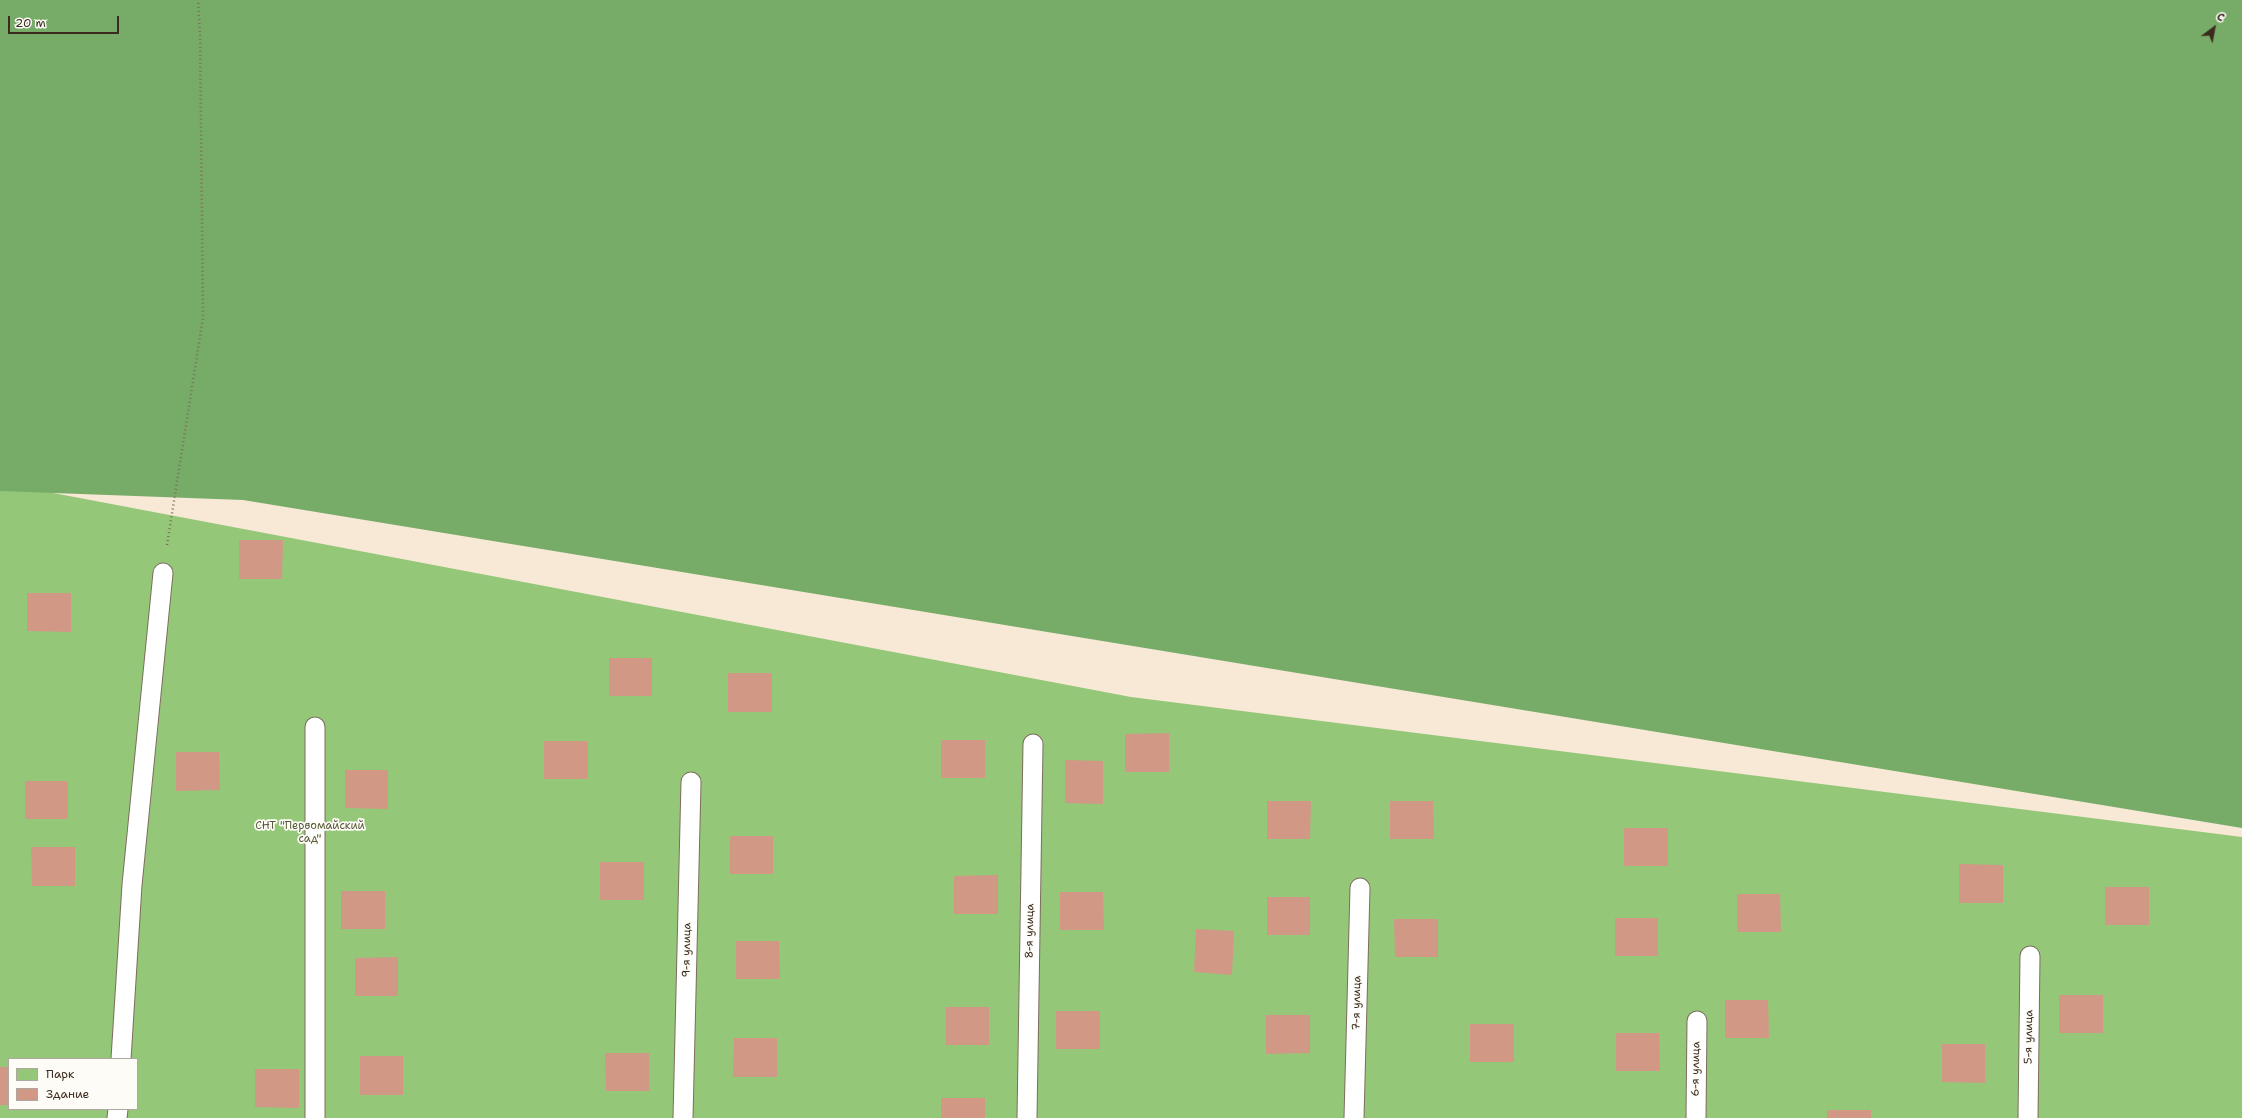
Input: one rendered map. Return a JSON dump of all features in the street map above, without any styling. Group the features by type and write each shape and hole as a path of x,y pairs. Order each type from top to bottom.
{"lane":[{"path":"121,1058 132,886 163,573"},
{"path":"315,727 315,1118"},
{"name":"8-я улица","path":"1027,1118 1033,744"},
{"name":"9-я улица","path":"683,1118 691,782"},
{"name":"7-я улица","path":"1354,1118 1360,888"},
{"name":"5-я улица","path":"2028,1118 2030,956"},
{"name":"6-я улица","path":"1696,1118 1697,1021"}],"path":[{"path":"163,573 203,318 200,32 198,0"}],"green space":[{"path":"0,0 2242,0 2242,828 243,500 0,491"},
{"name":"СНТ \"Первомайский сад\"","path":"0,486 48,492 1131,697 2242,837 2242,1118 0,1118"}],"building":[{"path":"239,540 283,540 282,579 239,579"},
{"path":"27,593 71,593 71,632 27,631"},
{"path":"609,658 652,658 652,696 609,696"},
{"path":"728,673 772,673 772,712 728,712"},
{"path":"1169,733 1169,772 1125,772 1125,734"},
{"path":"941,740 985,740 985,778 941,778"},
{"path":"544,741 588,741 588,779 544,779"},
{"path":"176,752 219,752 220,790 176,791"},
{"path":"1065,760 1103,761 1103,804 1065,803"},
{"path":"345,770 388,770 388,809 345,808"},
{"path":"25,781 68,781 68,819 25,819"},
{"path":"1267,801 1311,801 1310,839 1267,839"},
{"path":"1390,801 1433,801 1434,839 1390,839"},
{"path":"1624,828 1668,828 1668,866 1624,866"},
{"path":"730,836 773,836 773,874 730,874"},
{"path":"31,847 75,847 75,886 32,886"},
{"path":"600,862 644,862 644,900 600,900"},
{"path":"1959,864 2003,865 2003,903 1959,903"},
{"path":"998,875 998,914 954,914 954,876"},
{"path":"2105,887 2149,887 2149,925 2105,925"},
{"path":"341,891 385,891 385,929 341,929"},
{"path":"1060,892 1103,892 1104,930 1060,930"},
{"path":"1737,894 1780,894 1781,932 1737,932"},
{"path":"1267,897 1310,897 1310,935 1267,935"},
{"path":"1615,918 1658,918 1658,956 1615,956"},
{"path":"1394,919 1438,919 1438,957 1395,957"},
{"path":"1196,929 1234,931 1232,975 1194,972"},
{"path":"736,941 779,941 780,979 736,979"},
{"path":"398,957 398,996 355,996 355,958"},
{"path":"2059,995 2103,995 2103,1033 2059,1033"},
{"path":"1725,1000 1768,1000 1769,1038 1725,1038"},
{"path":"946,1007 989,1007 989,1045 946,1045"},
{"path":"1056,1011 1100,1011 1100,1049 1056,1049"},
{"path":"1266,1015 1310,1015 1310,1053 1266,1054"},
{"path":"1470,1024 1514,1024 1514,1062 1470,1062"},
{"path":"1616,1033 1659,1033 1660,1071 1616,1071"},
{"path":"734,1038 777,1038 777,1077 733,1077"},
{"path":"1942,1044 1985,1044 1985,1083 1942,1082"},
{"path":"605,1053 649,1053 649,1091 606,1091"},
{"path":"360,1056 403,1056 403,1095 360,1095"},
{"path":"0,1067 8,1067 8,1105 0,1105"},
{"path":"255,1069 299,1069 299,1108 255,1107"},
{"path":"941,1098 985,1098 985,1118 941,1118"},
{"path":"1827,1110 1871,1110 1871,1118 1827,1118"}]}
